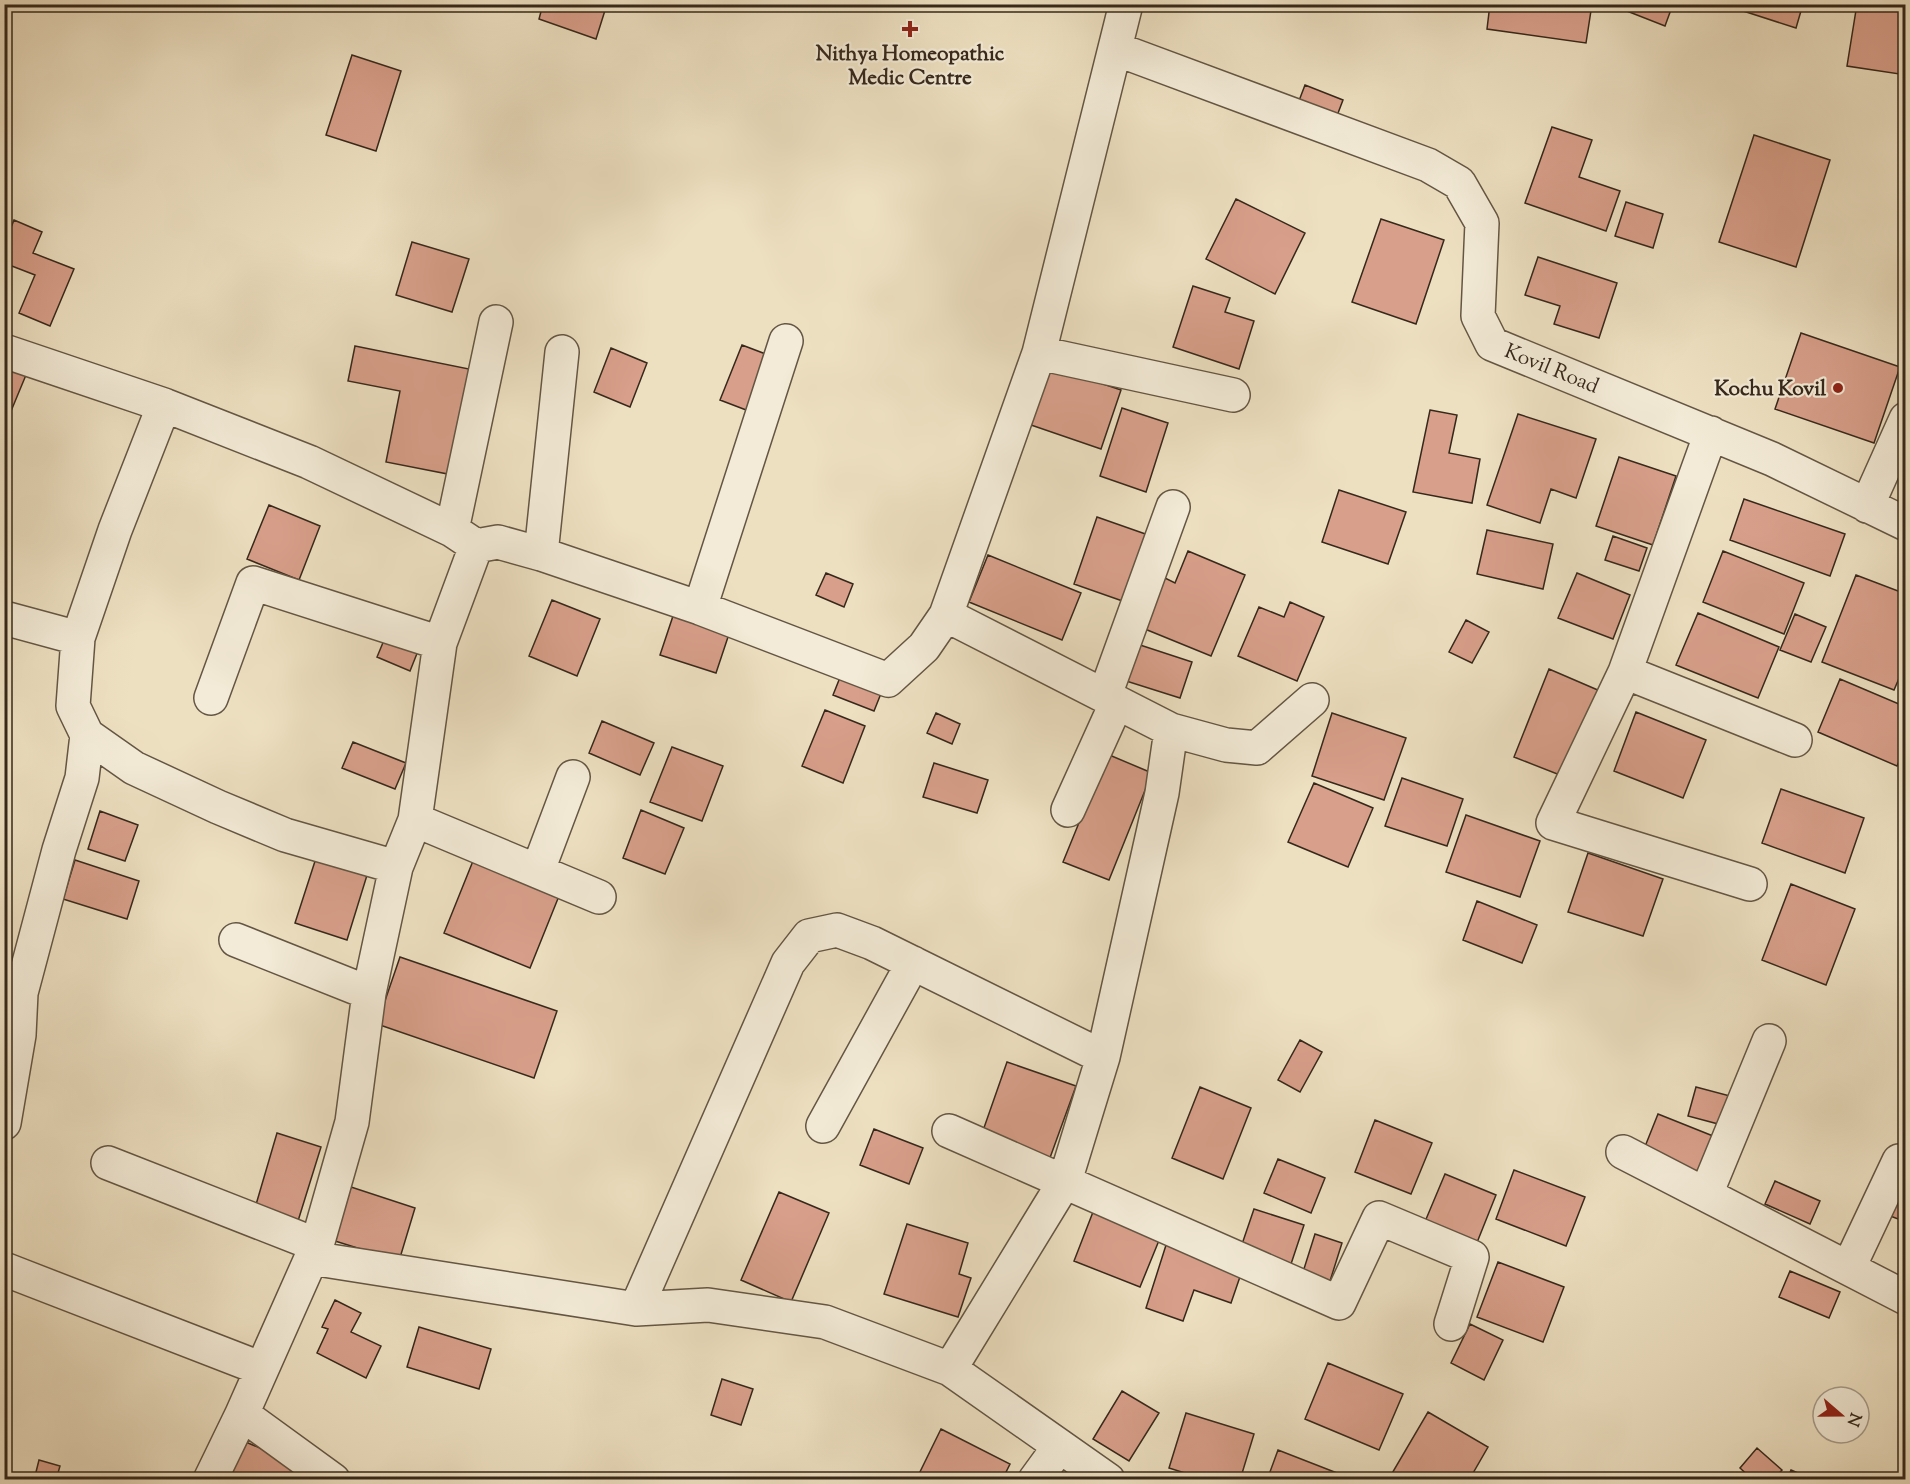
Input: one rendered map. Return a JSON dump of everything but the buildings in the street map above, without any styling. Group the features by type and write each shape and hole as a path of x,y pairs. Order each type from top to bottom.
{"street":[{"path":"4,351 164,405 309,462 464,538 498,542 541,554 700,608 888,680 924,647 946,615 1040,353 1126,4"},
{"name":"Kovil Road","path":"1116,49 1428,165 1459,183 1482,223 1478,316 1492,344 1772,459 1905,524"},
{"path":"210,1479 242,1414 314,1252 352,1122 369,993 396,867 415,820 440,643 464,538 496,322"},
{"path":"700,608 786,341"},
{"path":"541,554 562,352"},
{"path":"1040,353 1233,395"},
{"path":"4,1123 19,1035 13,991 82,778 87,735 74,706 78,638 115,530 164,405"},
{"path":"1867,506 1905,419"},
{"path":"1711,433 1625,672 1553,823 1750,884"},
{"path":"1068,810 1111,699 1173,507"},
{"path":"211,699 253,583 440,643"},
{"path":"946,615 1148,716 1171,730 1226,745 1257,748 1312,700"},
{"path":"4,618 78,638"},
{"path":"1625,672 1795,740"},
{"path":"950,1369 1065,1181 1103,1058 1162,793 1171,730"},
{"path":"87,735 134,768 218,807 285,835 396,867"},
{"path":"538,870 573,777"},
{"path":"415,820 599,897"},
{"path":"636,1309 788,963 809,936 837,930 872,943 1103,1058"},
{"path":"236,940 369,993"},
{"path":"823,1126 913,963"},
{"path":"1706,1194 1769,1041"},
{"path":"949,1131 1339,1303 1379,1218 1472,1257 1450,1324"},
{"path":"1623,1152 1850,1267 1905,1298"},
{"path":"1850,1267 1899,1161"},
{"path":"108,1163 314,1252 636,1309 708,1305 825,1322 950,1369 1108,1479"},
{"path":"4,1269 262,1369"},
{"path":"242,1414 333,1479"},
{"path":"1035,1479 1059,1447"}],"place":[{"name":"Nithya Homeopathic Medic Centre","path":"910,29"},
{"name":"Kochu Kovil","path":"1838,388"}]}
